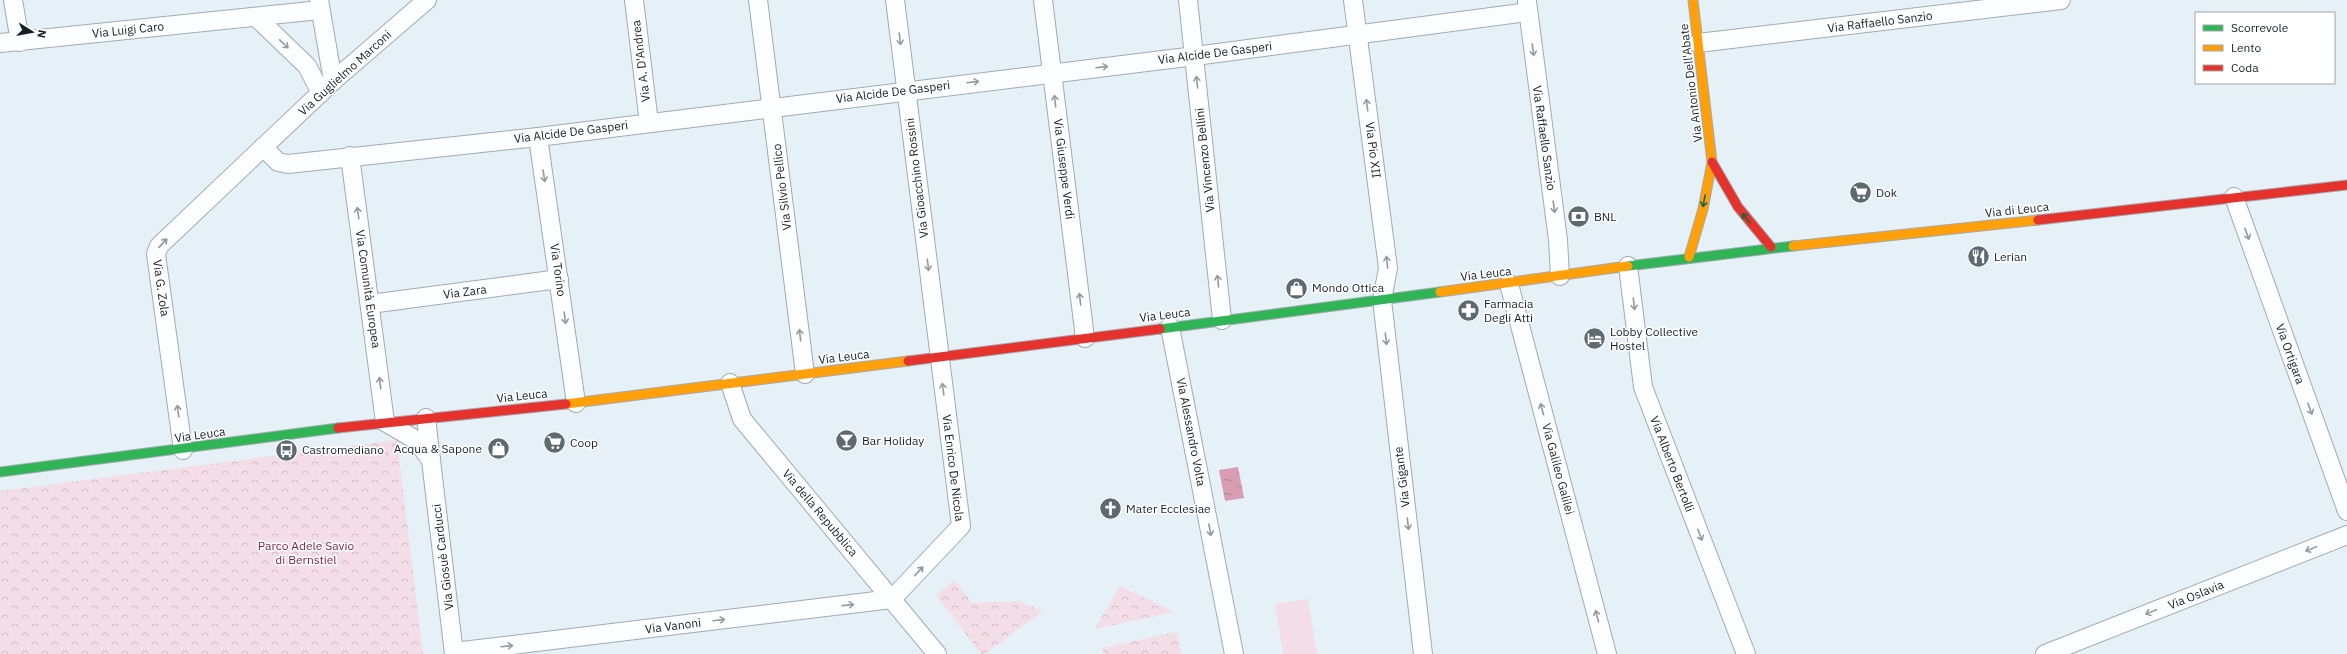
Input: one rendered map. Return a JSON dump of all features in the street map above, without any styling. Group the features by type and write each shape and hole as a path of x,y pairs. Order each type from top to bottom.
{"main road":[{"name":"Via Antonio Dell'Abate","path":"1689,257 1703,208 1712,162 1693,0"},
{"name":"Via Antonio Dell'Abate","path":"1712,162 1731,198 1771,247"},
{"name":"Via di Leuca","path":"1689,257 1771,247 2015,223 2347,185"},
{"name":"Via Leuca","path":"0,472 183,450 385,422 576,403 939,357 1509,284 1689,257"}],"street":[{"path":"12,0 20,42"},
{"name":"Via Guglielmo Marconi","path":"263,148 327,87 427,0"},
{"name":"Via A. D'Andrea","path":"634,0 649,123"},
{"name":"Via Silvio Pellico","path":"758,0 805,374"},
{"name":"Via Gioacchino Rossini","path":"895,0 939,357"},
{"name":"Via Giuseppe Verdi","path":"1043,0 1085,338"},
{"name":"Via Vincenzo Bellini","path":"1188,0 1222,320"},
{"name":"Via Pio XII","path":"1353,0 1388,268 1382,300"},
{"name":"Via Raffaello Sanzio","path":"1698,42 2061,0"},
{"path":"319,5 327,87"},
{"name":"Via Luigi Caro","path":"0,43 256,17 319,5"},
{"name":"Via Alcide De Gasperi","path":"263,148 278,162 288,164 350,156 538,137 906,90 1358,35 1527,6"},
{"name":"Via Raffaello Sanzio","path":"1527,6 1558,240 1560,276"},
{"path":"256,17 327,87"},
{"name":"Via Torino","path":"538,137 576,403"},
{"name":"Via G. Zola","path":"183,450 156,254 159,246 263,148"},
{"name":"Via Comunità Europea","path":"350,156 385,422"},
{"name":"Via Ortigara","path":"2234,197 2347,511"},
{"name":"Via Alberto Bertolli","path":"1628,266 1643,387 1746,654"},
{"name":"Via Zara","path":"370,304 559,279"},
{"name":"Via Galileo Galilei","path":"1509,284 1607,654"},
{"name":"Via Gigante","path":"1382,300 1423,654"},
{"name":"Via Alessandro Volta","path":"1170,327 1234,654"},
{"name":"Via Enrico De Nicola","path":"892,599 962,526 939,357"},
{"name":"Via della Repubblica","path":"730,383 742,419 938,654"},
{"name":"Via Giosuè Carducci","path":"426,418 454,653"},
{"path":"385,422 416,440 431,460"},
{"name":"Via Oslavia","path":"2045,654 2347,535"},
{"name":"Via Vanoni","path":"454,653 892,599"},
{"path":"923,636 924,654"}],"green space":[{"name":"Parco Adele Savio di Bernstiel","path":"397,440 423,654 0,654 0,491"},
{"path":"955,580 972,603 1018,601 1043,611 985,654 981,654 936,595"},
{"path":"1120,586 1174,612 1095,629"},
{"path":"1308,599 1317,654 1283,654 1275,604"},
{"path":"1177,632 1181,654 1105,654 1101,648"}],"water":[{"path":"1238,467 1244,498 1225,501 1219,470"}],"traffic: fast":[{"path":"1628,266 1793,246"},
{"path":"1160,329 1440,292"},
{"path":"0,472 338,428"}],"traffic: slow":[{"path":"1689,257 1703,209 1712,162 1693,0"},
{"path":"1793,246 2038,220"},
{"path":"1440,292 1628,266"},
{"path":"566,404 908,361"}],"traffic: jam":[{"path":"1712,162 1738,207 1771,247"},
{"path":"2038,220 2347,185"},
{"path":"908,361 1160,329"},
{"path":"338,428 566,404"}],"place":[{"name":"Dok","path":"1860,193"},
{"name":"BNL","path":"1578,217"},
{"name":"Lerian","path":"1978,257"},
{"name":"Mondo Ottica","path":"1296,288"},
{"name":"Farmacia Degli Atti","path":"1469,311"},
{"name":"Lobby Collective Hostel","path":"1595,339"},
{"name":"Bar Holiday","path":"847,441"},
{"name":"Coop","path":"555,443"},
{"name":"Acqua & Sapone","path":"498,449"},
{"name":"Castromediano","path":"287,450"},
{"name":"Mater Ecclesiae","path":"1110,509"}]}
